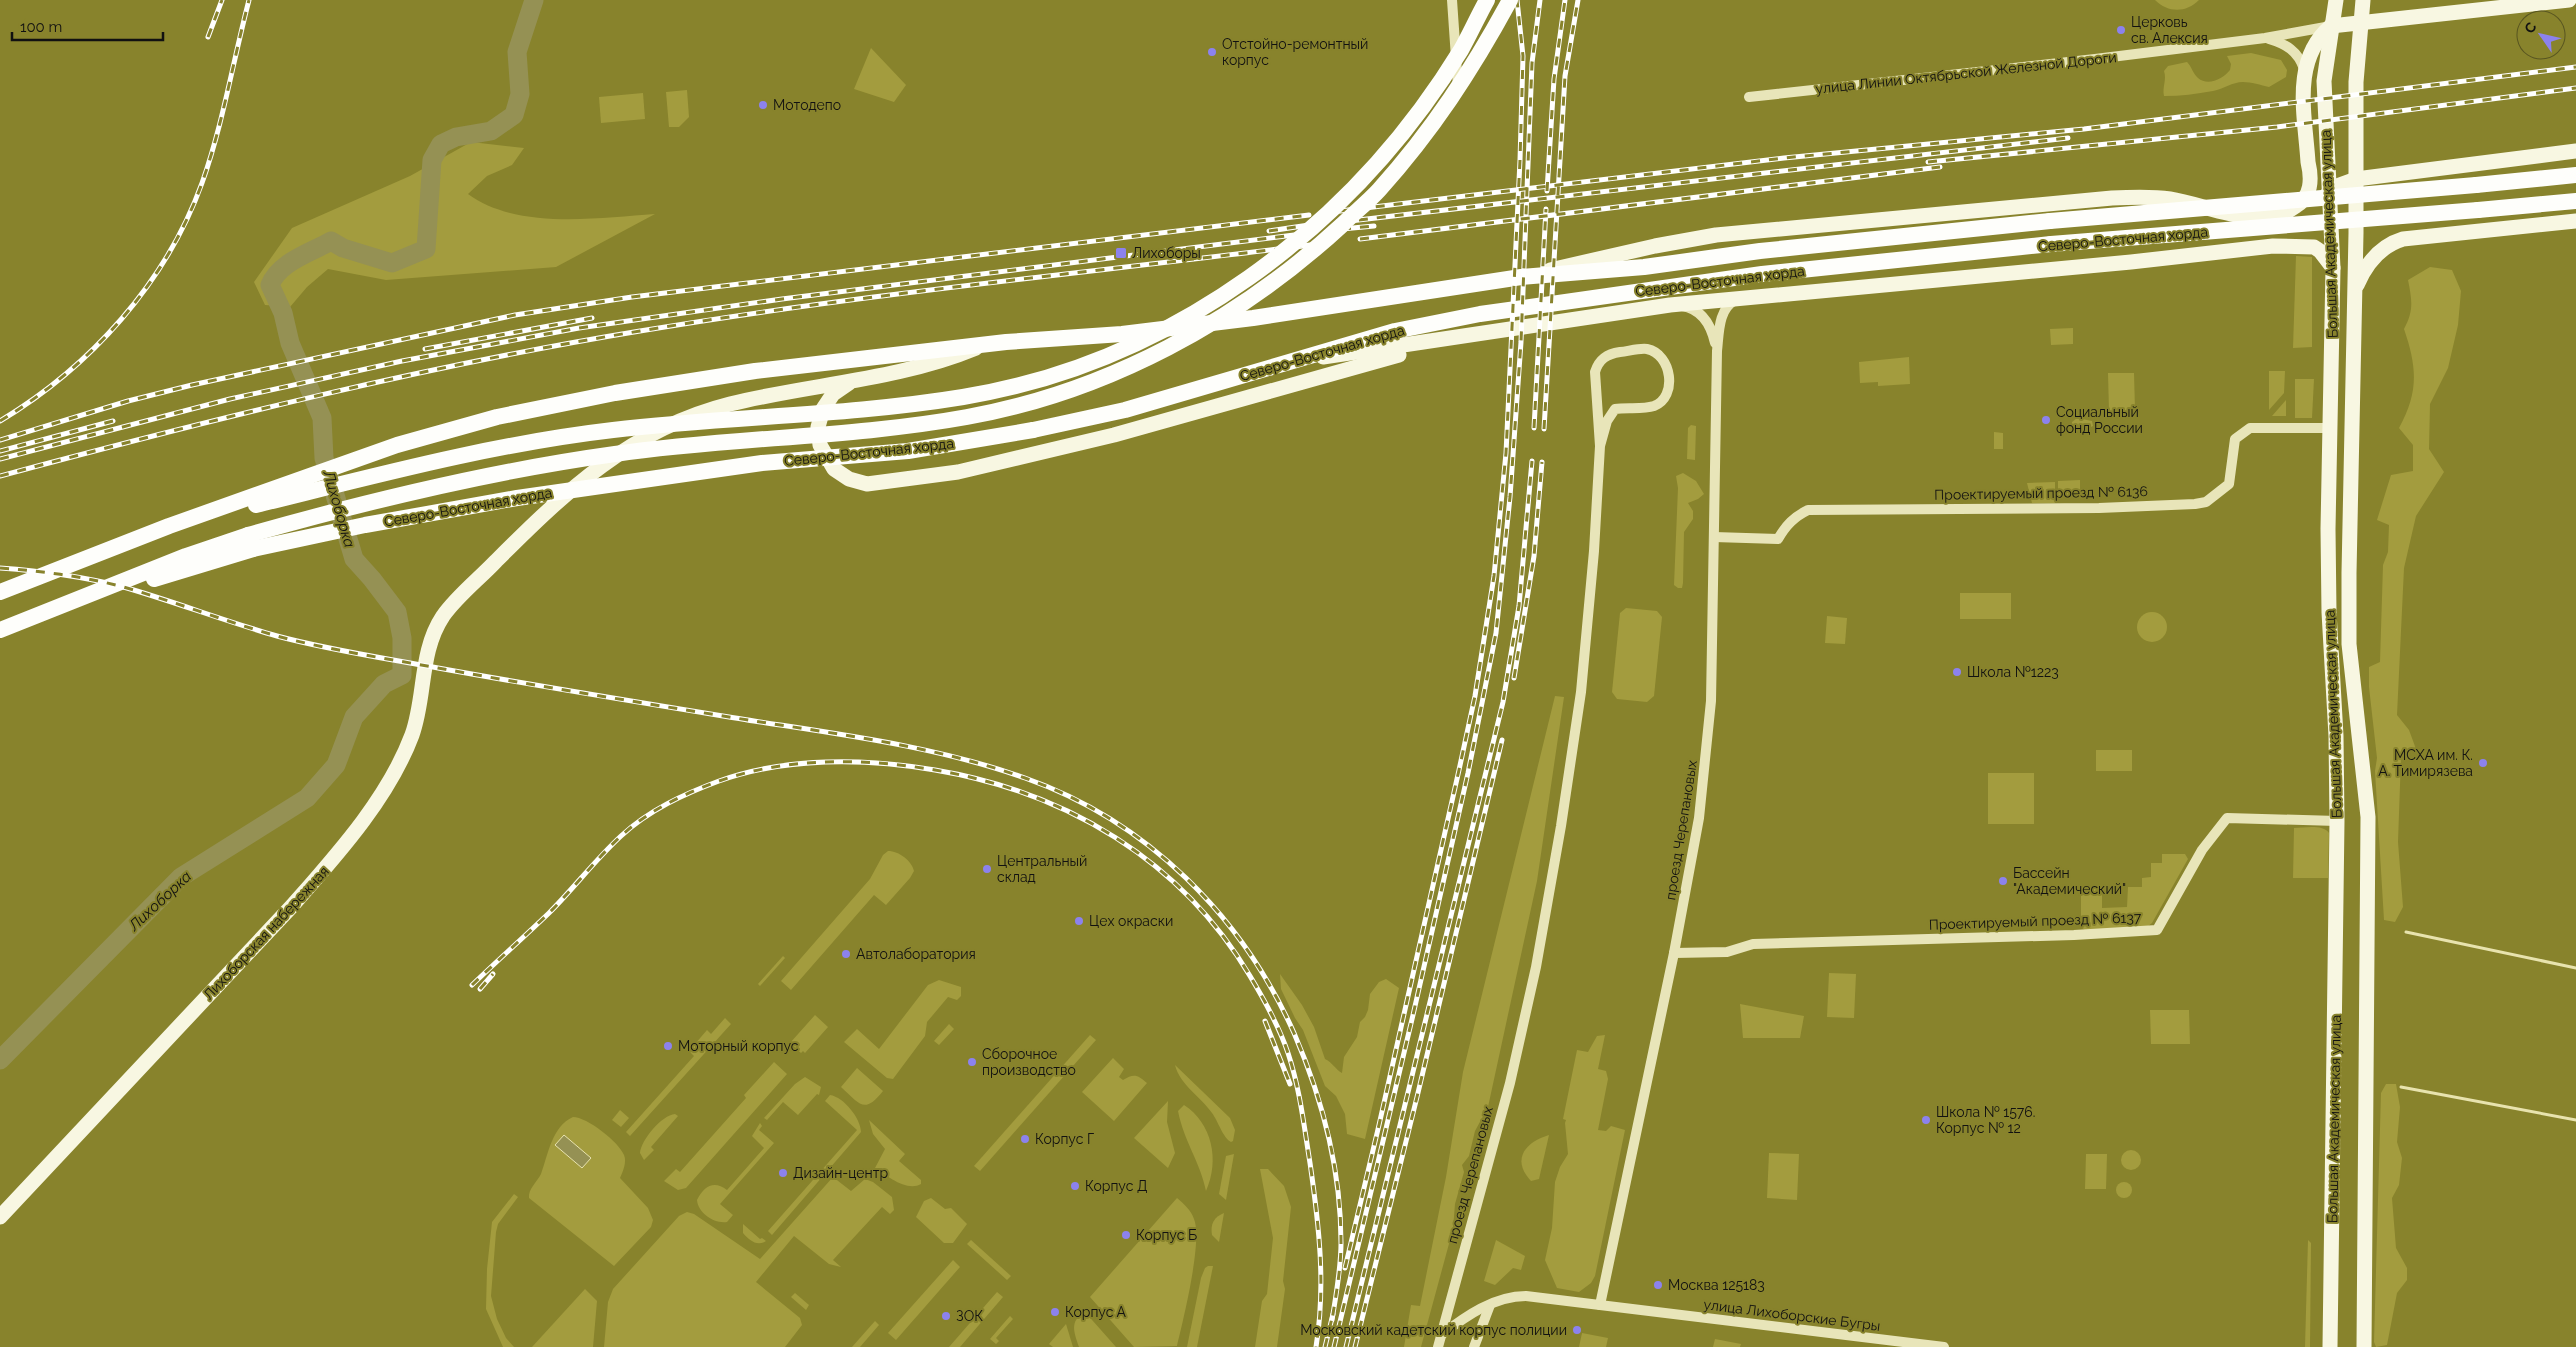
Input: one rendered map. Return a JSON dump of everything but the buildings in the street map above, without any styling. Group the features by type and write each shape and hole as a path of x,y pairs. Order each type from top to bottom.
{"main road":[{"name":"Северо-Восточная хорда","path":"254,500 507,446 600,431 717,419 865,410 965,396 1055,376 1132,347 1209,306 1295,243 1364,178 1414,116 1461,50 1487,0"},
{"name":"Северо-Восточная хорда","path":"0,630 84,596 149,580 313,516 435,487 615,454 867,430 969,416 1066,391 1143,361 1220,318 1306,258 1377,192 1430,128 1477,62 1510,0"},
{"name":"Большая Академическая улица","path":"2330,1347 2337,821 2336,736 2329,612 2333,268 2324,82 2336,0"},
{"name":"Большая Академическая улица","path":"2363,0 2356,82 2355,288 2351,410 2349,635 2368,817 2364,1347"},
{"name":"улица Линии Октябрьской Железной Дороги","path":"2331,26 2570,0"},
{"path":"1521,277 1592,259 1716,236 2112,198 2170,199 2244,216 2279,215 2290,211 2305,199 2309,193 2311,174 2308,162 2304,69 2317,40 2331,26"},
{"path":"2328,193 2334,187 2356,180 2576,151"},
{"name":"Северо-Восточная хорда","path":"0,592 83,559 254,500 396,445 497,418 615,393 756,372 986,344 1150,331 1280,314 1521,277 1644,266 1760,251 2050,221 2576,175"},
{"name":"Северо-Восточная хорда","path":"250,542 365,525 517,498 762,463 908,451 1033,430 1125,410 1279,363 1395,331 1558,302 1762,274 2051,244 2576,201"},
{"path":"2355,288 2362,273 2375,256 2394,242 2576,221"},
{"path":"1279,363 1394,348 1670,305 2131,262 2273,246 2303,245 2314,247 2320,251 2333,268"},
{"path":"986,344 953,358 857,380 840,388 827,401 820,418 818,436 823,454 834,469 849,479 867,484 958,472 1114,435 1353,367 1487,332"},
{"name":"Лихоборская набережная","path":"0,1217 292,906 329,864 366,816 411,736 419,709 430,640 444,616 542,515 602,464 653,432 730,404 857,380"}],"street":[{"path":"1452,0 1458,87"},
{"name":"улица Линии Октябрьской Железной Дороги","path":"1749,97 2265,38 2331,26"},
{"path":"2265,38 2280,42 2293,50 2304,69"},
{"path":"2311,174 2330,234"},
{"name":"проезд Черепановых","path":"1600,1305 1674,953 1699,818 1711,701 1717,351 1723,315 1732,302 1743,298"},
{"name":"проезд Черепановых","path":"1670,305 1686,307 1703,317 1713,333 1717,351"},
{"path":"1641,349 1653,351 1662,358 1668,370 1669,390 1664,399 1654,406 1615,410 1607,421 1600,446 1595,396 1595,372 1598,364 1612,354 1641,349"},
{"name":"Проектируемый проезд № 6136","path":"1714,537 1778,538 1786,526 1797,516 1808,510 2195,504 2206,502 2229,484 2234,440 2250,428 2330,428"},
{"name":"проезд Черепановых","path":"1438,1347 1510,1083 1538,958 1577,724 1590,610 1600,446"},
{"name":"Проектируемый проезд № 6137","path":"1674,953 1727,952 1753,944 2074,935 2157,930 2202,850 2227,818 2337,821"},
{"name":"улица Лихоборские Бугры","path":"1442,1335 1464,1318 1510,1296 1518,1296 1944,1347"},
{"path":"1474,1347 1490,1305"}],"shaded area":[{"path":"2155,0 2199,0 2188,7 2177,10 2166,7"},
{"path":"871,48 906,85 894,102 854,89"},
{"path":"2251,53 2281,60 2287,70 2286,77 2269,87 2249,82 2239,82 2213,91 2164,96 2164,71 2168,66 2187,62 2198,78 2202,81 2211,82 2224,76 2230,70 2231,64 2227,56"},
{"path":"687,90 689,117 679,127 669,127 666,92"},
{"path":"643,93 645,119 601,123 599,97"},
{"path":"471,142 524,148 512,165 487,176 468,194 488,205 510,213 558,219 608,218 655,214 556,267 386,280 328,269 307,287 290,307 265,305 254,282 292,228 410,176"},
{"path":"2296,256 2312,257 2312,347 2293,348"},
{"path":"2430,267 2452,270 2461,291 2458,325 2448,368 2430,404 2429,449 2444,472 2416,516 2404,568 2397,715 2409,730 2416,749 2401,757 2398,842 2403,907 2395,922 2384,920 2375,771 2377,758 2369,687 2369,667 2380,662 2383,565 2388,552 2389,525 2377,520 2391,475 2413,471 2413,445 2399,428 2410,403 2414,379 2412,355 2404,329 2411,305 2408,280"},
{"path":"2073,328 2073,344 2051,345 2050,329"},
{"path":"1909,357 1910,384 1878,386 1878,382 1860,383 1859,362"},
{"path":"2269,371 2285,371 2284,393 2269,410"},
{"path":"2108,373 2134,373 2135,410 2109,411"},
{"path":"2295,379 2314,379 2312,418 2295,418"},
{"path":"2286,400 2286,416 2272,416"},
{"path":"2077,418 2092,421 2093,426 2082,429 2072,426 2072,422"},
{"path":"1691,425 1696,426 1695,460 1687,459 1688,428"},
{"path":"1994,432 2003,433 2003,449 1994,449"},
{"path":"1683,473 1696,481 1704,494 1688,503 1693,511 1693,519 1684,532 1683,583 1682,588 1678,588 1674,585 1678,488 1676,476"},
{"path":"2080,480 2080,496 2058,496 2058,481"},
{"path":"2055,482 2055,503 2032,503 2027,483"},
{"path":"1960,593 2011,593 2011,619 1960,619"},
{"path":"1626,608 1657,611 1662,617 1654,696 1647,702 1617,699 1612,692 1620,613"},
{"path":"2152,612 2163,616 2167,627 2163,638 2152,642 2141,638 2137,627 2141,616"},
{"path":"1827,616 1847,618 1845,644 1825,643"},
{"path":"1555,696 1564,697 1537,881 1488,1107 1475,1131 1469,1156 1462,1165 1464,1172 1455,1204 1453,1229 1421,1347 1404,1347 1411,1305 1420,1306 1446,1177 1463,1072"},
{"path":"2096,750 2132,750 2132,771 2096,771"},
{"path":"1988,773 2034,773 2034,824 1988,824"},
{"path":"2318,827 2329,833 2328,878 2293,878 2294,828"},
{"path":"888,851 901,855 908,860 914,871 910,878 886,905 874,895 791,990 781,981 870,879 883,855"},
{"path":"2162,854 2185,854 2188,859 2152,923 2147,927 2085,930 2081,927 2081,894 2086,888 2102,888 2102,908 2127,907 2128,887 2142,887 2142,878 2151,877 2151,863 2162,863"},
{"path":"783,956 785,958 760,986 758,984"},
{"path":"1829,973 1856,974 1854,1018 1827,1017"},
{"path":"1280,974 1302,1005 1314,1027 1325,1059 1342,1073 1344,1057 1357,1037 1360,1022 1368,1010 1370,994 1379,982 1386,979 1399,988 1365,1139 1347,1134 1345,1114 1336,1096 1325,1086 1303,1030 1281,989"},
{"path":"939,980 961,987 961,996 957,1000 948,997 927,1022 925,1036 893,1079 887,1078 844,1042 857,1029 879,1049 928,985"},
{"path":"1740,1004 1804,1016 1800,1038 1743,1038"},
{"path":"2150,1010 2189,1010 2190,1044 2151,1044"},
{"path":"815,1015 828,1027 805,1053 803,1051 801,1053 790,1043"},
{"path":"725,1018 731,1024 630,1136 626,1132 694,1056 689,1051 707,1030 711,1034"},
{"path":"949,1024 954,1029 939,1045 934,1041"},
{"path":"1090,1035 1096,1040 980,1171 974,1166"},
{"path":"1605,1035 1598,1069 1606,1071 1608,1079 1598,1130 1606,1131 1611,1126 1625,1130 1595,1276 1591,1283 1579,1292 1557,1288 1545,1260 1552,1228 1555,1182 1560,1167 1568,1154 1566,1120 1563,1119 1577,1050 1588,1052 1597,1036"},
{"path":"1113,1058 1124,1069 1119,1077 1123,1080 1130,1076 1136,1076 1147,1083 1114,1121 1082,1092"},
{"path":"774,1062 787,1074 686,1188 678,1190 664,1181 676,1169 680,1172 746,1098 744,1095"},
{"path":"1175,1065 1230,1118 1235,1130 1233,1141 1231,1142 1225,1137 1212,1113 1181,1079"},
{"path":"857,1068 883,1091 871,1103 866,1105 858,1102 841,1087"},
{"path":"805,1077 821,1087 819,1095 817,1094 798,1115 783,1102 767,1120 764,1118 795,1084"},
{"path":"2386,1084 2396,1084 2400,1107 2397,1142 2402,1158 2399,1185 2392,1198 2396,1248 2407,1268 2407,1280 2397,1293 2387,1345 2376,1347 2374,1342 2381,1093"},
{"path":"830,1095 841,1100 851,1109 858,1121 861,1132 772,1235 768,1231 857,1130 825,1101"},
{"path":"1168,1101 1167,1122 1175,1153 1168,1168 1134,1138"},
{"path":"1184,1105 1201,1122 1211,1143 1212,1167 1206,1191 1178,1111"},
{"path":"620,1110 629,1118 621,1127 612,1120"},
{"path":"675,1114 678,1116 651,1147 654,1150 644,1160 640,1153 648,1135 658,1123"},
{"path":"573,1117 594,1126 609,1137 621,1150 625,1161 620,1178 648,1208 653,1220 651,1227 614,1266 529,1198 531,1189 541,1174 555,1134 566,1121"},
{"path":"869,1120 905,1154 899,1161 921,1180 921,1184 915,1186 903,1185 875,1168 885,1149 873,1134"},
{"path":"760,1123 762,1126 759,1130 774,1143 720,1204 733,1215 727,1222 717,1221 708,1217 700,1209 697,1200 703,1191 710,1186 718,1185 727,1190 764,1148 752,1136"},
{"path":"564,1135 591,1158 582,1168 555,1145"},
{"path":"1549,1135 1539,1179 1531,1181 1522,1166 1524,1153 1533,1142"},
{"path":"2131,1150 2138,1153 2141,1160 2138,1167 2131,1170 2124,1167 2121,1160 2124,1153"},
{"path":"1769,1153 1799,1154 1797,1200 1767,1198"},
{"path":"1234,1154 1226,1200 1219,1194 1226,1156"},
{"path":"2086,1154 2107,1154 2106,1189 2085,1189"},
{"path":"1260,1169 1268,1169 1284,1186 1291,1207 1283,1281 1285,1289 1277,1347 1255,1347 1262,1301 1267,1294 1273,1238"},
{"path":"833,1177 851,1191 865,1179 873,1182 892,1197 894,1210 890,1214 882,1207 833,1260 841,1267 829,1264 794,1236 756,1282 800,1318 802,1325 785,1347 604,1347 608,1302 613,1289 679,1216 687,1212 694,1214 760,1259"},
{"path":"2121,1182 2127,1182 2132,1187 2130,1196 2121,1198 2116,1193 2116,1187"},
{"path":"514,1194 518,1197 498,1224 496,1232 491,1296 497,1319 506,1338 514,1347 503,1347 486,1309 487,1269 492,1222"},
{"path":"931,1198 945,1209 951,1208 967,1224 953,1243 944,1243 916,1217 924,1201"},
{"path":"1177,1198 1185,1205 1194,1219 1196,1244 1191,1281 1177,1346 1134,1347 1090,1297"},
{"path":"1224,1213 1219,1242 1212,1235 1212,1224 1215,1219"},
{"path":"743,1224 760,1239 762,1238 766,1241 756,1243 751,1240 743,1233"},
{"path":"971,1240 1011,1276 1007,1280 967,1244"},
{"path":"1496,1240 1525,1256 1521,1270 1513,1268 1495,1285 1484,1281"},
{"path":"2308,1240 2311,1243 2310,1347 2305,1347"},
{"path":"953,1260 960,1267 896,1340 888,1333"},
{"path":"1213,1266 1197,1347 1187,1347 1201,1278 1205,1268"},
{"path":"585,1289 597,1301 593,1347 532,1347"},
{"path":"997,1292 1003,1297 960,1347 949,1347"},
{"path":"795,1293 809,1305 806,1310 791,1297"},
{"path":"1085,1312 1116,1347 1079,1347 1074,1327 1077,1319"},
{"path":"1010,1316 1013,1319 996,1338 999,1341 996,1344 990,1339"},
{"path":"875,1321 879,1325 860,1347 852,1347"},
{"path":"1066,1324 1073,1347 1053,1347 1049,1344"},
{"path":"1582,1333 1608,1338 1606,1347 1579,1347"},
{"path":"1715,1339 1741,1344 1740,1347 1713,1347"}],"waterway":[{"name":"Лихоборка","path":"0,1060 181,877 307,798 336,765 354,717 384,684 402,675 402,638 397,612 354,559 324,458 322,418 290,343 283,313 270,285 274,277 288,264 331,241 343,248 392,263 426,249 432,160 441,144 456,137 491,131 514,115 520,94 517,52 534,0"},
{"path":"2406,932 2576,968"},
{"path":"2401,1087 2576,1120"}],"railway":[{"path":"208,37 222,0"},
{"path":"0,421 64,375 94,348 146,288 168,255 187,220 209,161 222,115 249,0"},
{"path":"1345,1268 1475,696 1494,576 1506,453 1520,160 1523,56 1517,0"},
{"path":"1334,1347 1468,773 1496,633 1510,497 1521,342 1532,63 1540,0"},
{"path":"1547,191 1554,79 1565,0"},
{"path":"1544,429 1565,76 1578,0"},
{"path":"1340,211 1784,158 2084,129 2576,67"},
{"path":"1928,162 2277,127 2576,88"},
{"path":"1341,222 2068,138"},
{"path":"1360,239 1940,167"},
{"path":"1534,428 1546,209"},
{"path":"0,440 128,401 192,385 515,315 632,297 1309,215"},
{"path":"1269,231 1309,225"},
{"path":"1342,229 1374,226"},
{"path":"0,459 230,399 402,361 579,328 782,299 1310,233"},
{"path":"0,476 238,415 399,377 560,345 807,306 1310,245"},
{"path":"425,349 592,318"},
{"path":"0,451 113,421"},
{"path":"1346,1347 1503,702 1519,606 1532,461"},
{"path":"1514,678 1534,556 1542,462"},
{"path":"0,568 60,574 120,586 277,636 337,650 925,750 992,767 1025,778 1069,797 1111,820 1150,847 1186,878 1218,912 1247,950 1273,990 1294,1033 1322,1109 1338,1188 1341,1253 1332,1320"},
{"path":"1355,1347 1502,740"},
{"path":"472,985 549,913 621,836 643,818 667,804 719,781 771,767 826,762 881,763 935,770 983,780 1030,795 1074,814 1116,838 1155,866 1190,898 1222,935 1250,976 1271,1014 1284,1043 1296,1080 1313,1186 1321,1278 1321,1301 1316,1347"},
{"path":"480,989 493,974"},
{"path":"1265,1021 1290,1084"},
{"path":"1325,1347 1333,1314"}],"place":[{"name":"Церковь св. Алексия","path":"2121,30"},
{"name":"Отстойно-ремонтный корпус","path":"1212,52"},
{"name":"Мотодепо","path":"763,105"},
{"name":"Лихоборы","path":"1121,253"},
{"name":"Социальный фонд России","path":"2046,420"},
{"name":"Школа №1223","path":"1957,672"},
{"name":"МСХА им. К. А. Тимирязева","path":"2483,763"},
{"name":"Центральный склад","path":"987,869"},
{"name":"Бассейн \"Академический\"","path":"2003,881"},
{"name":"Цех окраски","path":"1079,921"},
{"name":"Автолаборатория","path":"846,954"},
{"name":"Моторный корпус","path":"668,1046"},
{"name":"Сборочное производство","path":"972,1062"},
{"name":"Школа № 1576. Корпус № 12","path":"1926,1120"},
{"name":"Корпус Г","path":"1025,1139"},
{"name":"Дизайн-центр","path":"783,1173"},
{"name":"Корпус Д","path":"1075,1186"},
{"name":"Корпус Б","path":"1126,1235"},
{"name":"Москва 125183","path":"1658,1285"},
{"name":"Корпус А","path":"1055,1312"},
{"name":"ЗОК","path":"946,1316"},
{"name":"Московский кадетский корпус полиции","path":"1577,1330"}]}
